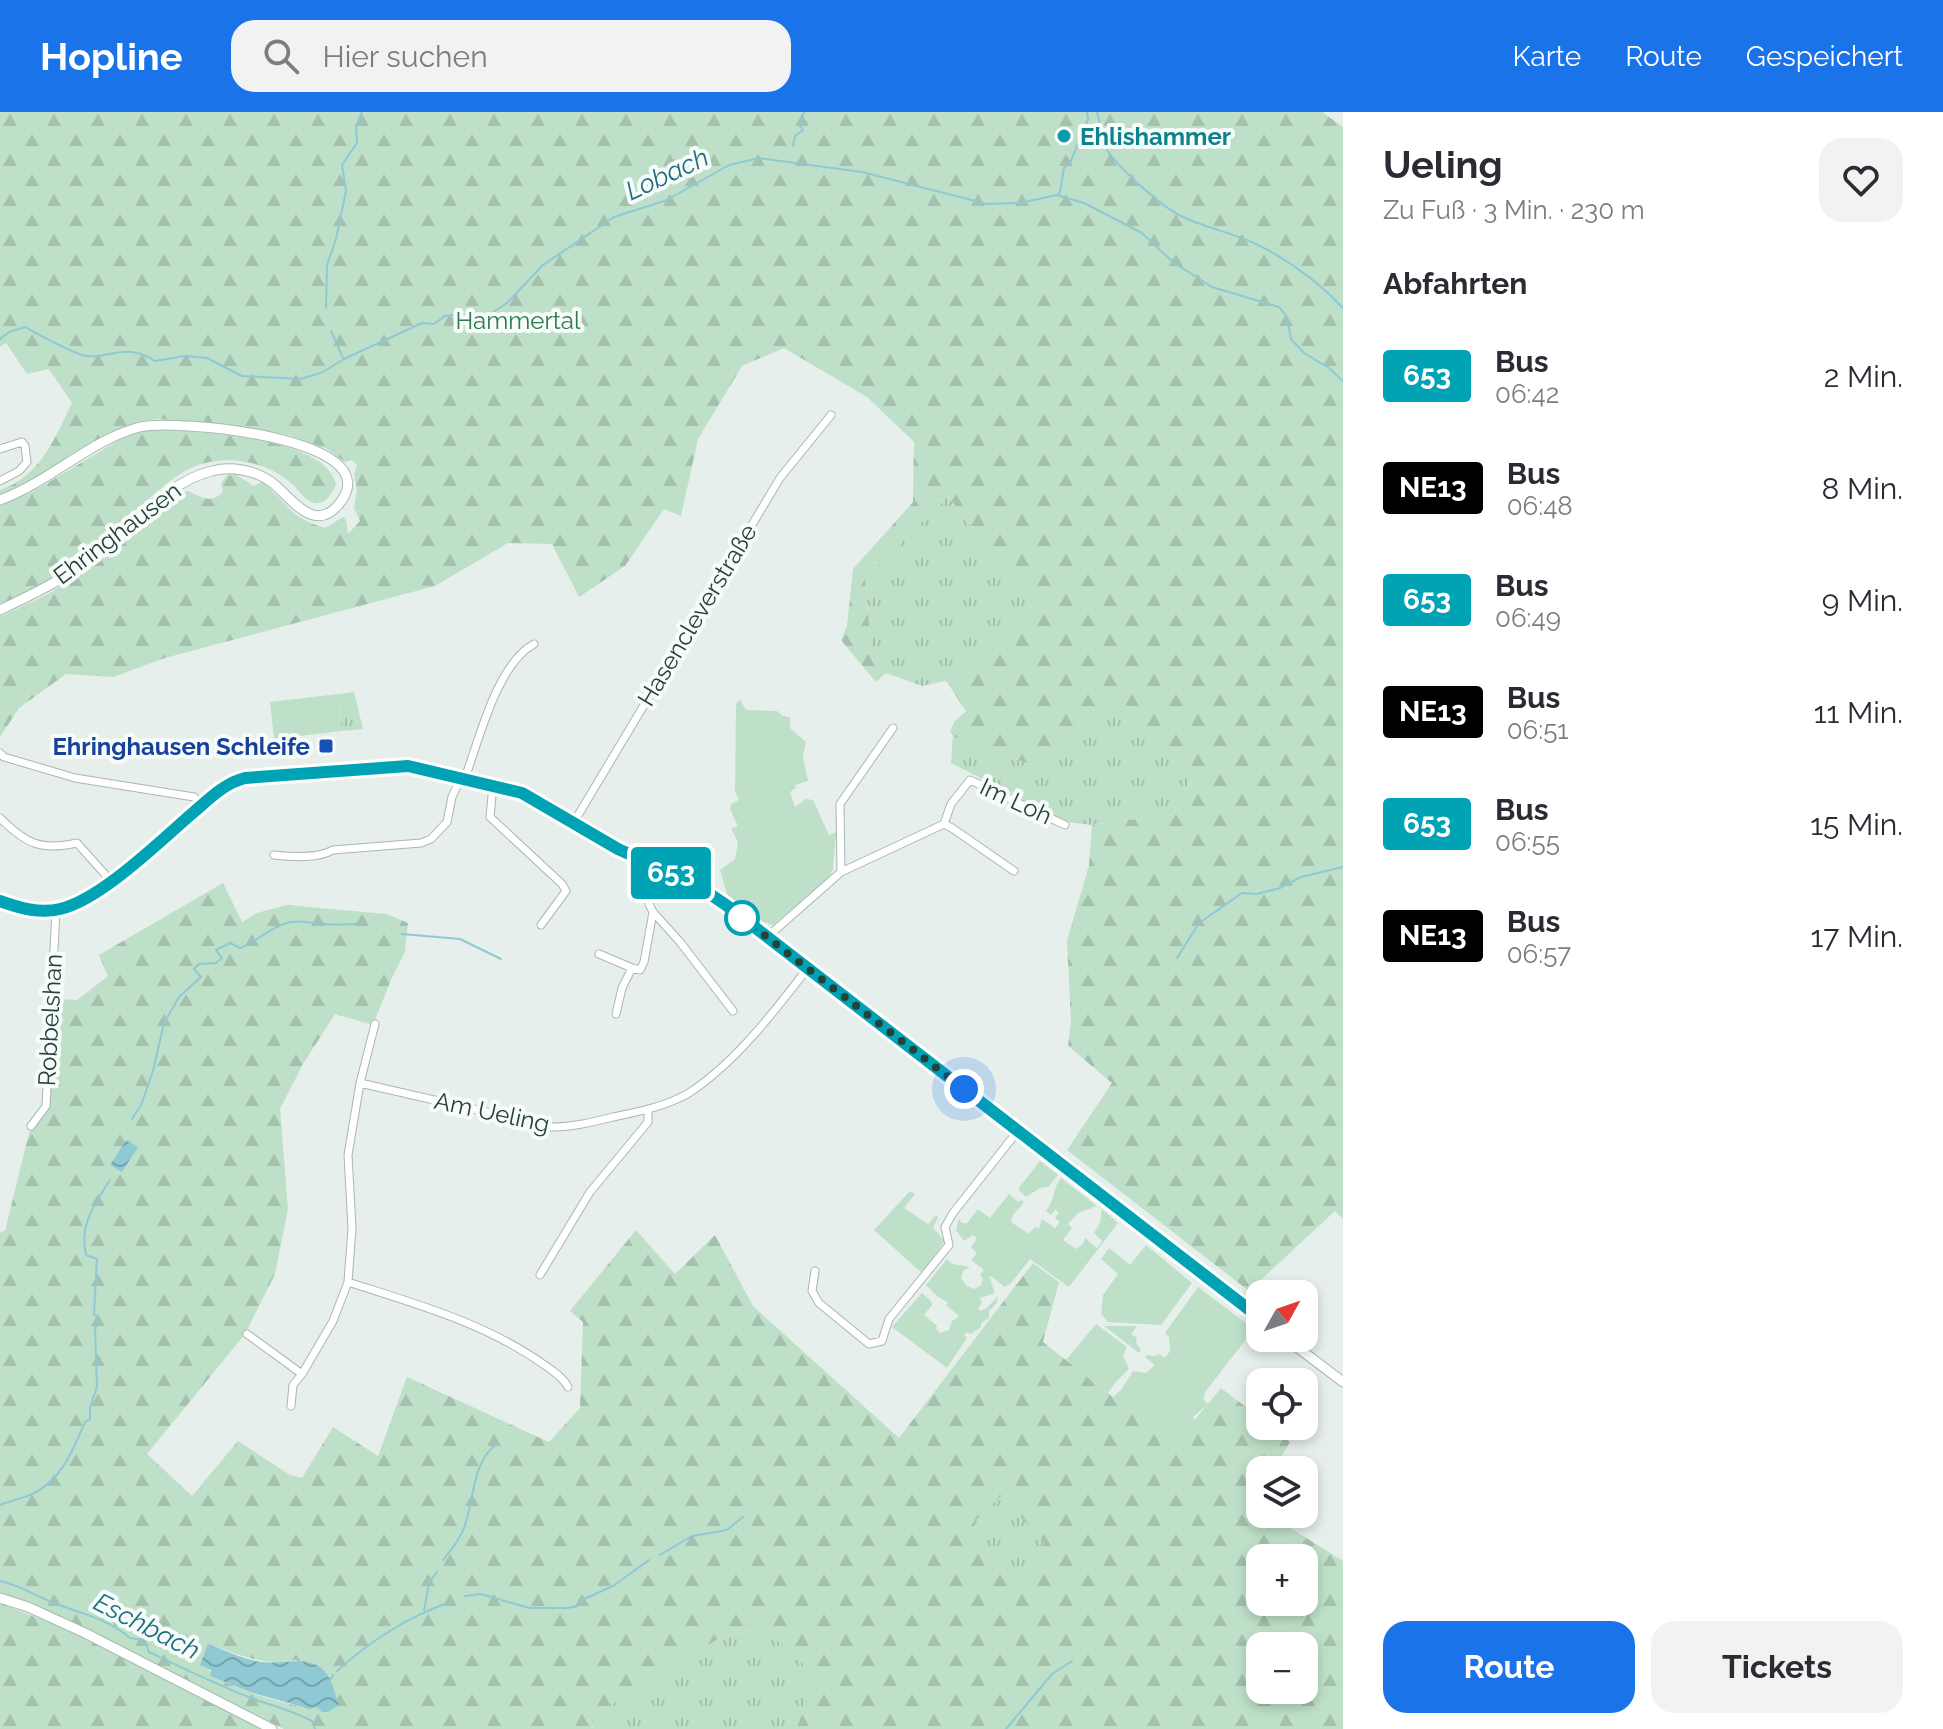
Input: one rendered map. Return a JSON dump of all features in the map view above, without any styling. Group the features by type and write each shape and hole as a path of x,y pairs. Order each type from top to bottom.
{"main road":[{"name":"Ehringhausen","path":"0,500 34,484 117,435 156,424 248,433 294,442 332,459 343,472 346,483 345,495 338,505 328,513 317,515 298,509 274,484 254,473 225,469 201,474 178,486 82,565 0,610"},
{"path":"0,901 29,910 56,910 80,901 111,881 228,784 252,777 403,766 522,793 618,849 702,888 1246,1307"},
{"path":"1303,1352 1343,1382"},
{"path":"0,1598 85,1633 272,1729"}],"street":[{"name":"Hasencleverstraße","path":"574,822 772,490 831,415"},
{"path":"0,449 22,442 27,462 19,471 0,481"},
{"path":"274,855 325,854 333,850 421,843 441,832 490,704 524,649 534,644"},
{"path":"841,872 840,804 893,728"},
{"path":"0,753 50,772 194,797 203,804"},
{"name":"Im Loh","path":"944,824 951,804 970,780 1065,825"},
{"path":"493,785 490,817 566,891 541,925"},
{"path":"0,818 35,845 58,847 77,843 111,881"},
{"path":"766,938 841,872 944,824 1014,871"},
{"path":"655,865 647,882 653,912 733,1011"},
{"name":"Robbelshan","path":"31,1126 46,1106 56,910"},
{"path":"599,954 640,970 653,912"},
{"path":"616,1014 622,988 632,968"},
{"name":"Am Ueling","path":"360,1083 552,1127 569,1127 648,1109 687,1094 703,1082 765,1024 807,969"},
{"path":"291,1406 293,1385 328,1332 348,1282 352,1228 348,1155 360,1083 375,1024"},
{"path":"540,1275 590,1192 648,1122 648,1109"},
{"path":"815,1271 812,1291 819,1303 869,1344 882,1341 889,1319 949,1245 945,1227 953,1213 1017,1132"},
{"path":"348,1282 452,1316 483,1330 524,1351 561,1377 568,1387"},
{"path":"247,1334 302,1374"}],"green space":[{"name":"Hammertal","path":"0,112 1322,112 1343,127 1343,1219 1335,1211 1261,1280 1246,1280 1246,1289 1067,1150 1112,1083 1068,1046 1071,1022 1067,941 1089,865 1092,825 1172,814 1190,782 1116,693 1089,714 1045,770 953,736 950,731 955,721 966,711 946,681 1032,606 948,496 865,578 871,648 886,673 876,682 841,640 847,626 853,569 913,502 914,442 867,397 784,348 742,366 698,439 681,516 664,509 625,566 579,597 552,544 508,543 435,586 165,658 113,677 66,674 19,708 0,737 0,617 70,580 181,494 188,491 215,498 223,491 221,484 227,475 235,474 254,486 262,482 295,514 312,524 325,528 343,517 348,534 360,521 354,508 357,465 352,460 345,462 327,449 289,435 158,419 141,421 109,433 46,472 0,495 0,490 26,476 45,455 72,403 49,369 27,374 6,343 0,347"},
{"path":"162,429 261,440 288,447 328,469 336,485 325,500 314,503 282,476 262,466 228,460 205,463 191,468 161,488 81,562 0,604 0,506 32,492 126,436"},
{"path":"948,496 1032,606 946,681 922,686 886,673 871,648 865,578"},
{"path":"354,692 363,729 342,731 338,694"},
{"path":"1116,692 1190,782 1172,814 1092,825 1067,822 951,763 953,736 1045,770 1089,714"},
{"path":"338,694 342,731 274,739 270,702"},
{"path":"740,700 746,710 777,711 790,717 790,728 806,742 803,757 808,781 795,785 796,788 790,792 795,807 806,799 813,800 829,835 836,832 833,869 829,878 773,925 760,921 728,897 720,870 735,859 738,842 731,829 738,826 730,809 731,804 739,800 735,792 736,704"},
{"path":"223,883 242,922 257,913 286,905 387,914 408,923 405,952 373,1025 335,1014 303,1064 280,1109 288,1209 275,1274 245,1334 147,1454 192,1496 238,1441 290,1475 302,1478 333,1427 378,1456 407,1377 549,1442 580,1408 583,1322 570,1311 636,1230 675,1274 715,1235 753,1306 899,1438 1033,1263 1059,1282 1043,1342 1174,1445 1221,1388 1246,1407 1246,1440 1290,1442 1282,1456 1246,1456 1246,1528 1290,1528 1316,1544 1246,1544 1246,1616 1318,1616 1318,1545 1343,1561 1343,1729 796,1729 817,1676 763,1628 721,1637 591,1717 594,1729 284,1729 71,1621 0,1593 0,1232 5,1231 29,1133 47,1106 55,999 77,1000 108,976 99,955","holes":["1002,1495 1044,1544 1024,1576 981,1544 974,1522","208,1644 262,1661 296,1660 335,1695 339,1705 307,1707 290,1704 257,1695 210,1676"]},
{"path":"1040,1161 1058,1175 1048,1187 1040,1188 1026,1197 1018,1189"},
{"path":"1061,1178 1097,1206 1078,1213 1068,1224 1072,1228 1063,1240 1076,1249 1085,1238 1097,1248 1102,1241 1094,1233 1100,1223 1102,1209 1118,1223 1069,1287 1030,1259 1005,1287 989,1275 995,1293 980,1298 982,1303 978,1308 980,1311 987,1308 998,1296 997,1303 981,1327 971,1334 966,1332 964,1335 967,1338 947,1368 892,1327 922,1293 932,1305 924,1315 937,1326 940,1333 949,1330 952,1321 959,1316 946,1305 948,1302 926,1285 947,1259 952,1264 970,1267 963,1271 961,1278 974,1289 981,1285 983,1278 980,1275 984,1270 971,1260 977,1253 971,1247 977,1238 973,1235 964,1241 956,1230 959,1219 967,1223 978,1209 990,1218 1009,1194 1018,1202 1024,1202 1011,1222 1029,1234 1035,1227 1039,1228 1042,1219 1055,1228 1060,1222 1055,1218 1059,1212 1055,1210 1051,1215 1046,1211"},
{"path":"910,1191 915,1194 904,1208 928,1224 936,1215 933,1228 945,1241 922,1273 874,1230"},
{"path":"1146,1245 1192,1283 1161,1325 1108,1322 1101,1314 1103,1295 1118,1274 1101,1259 1109,1248 1130,1265"},
{"path":"1198,1287 1246,1323 1246,1339 1206,1391 1203,1399 1208,1404 1192,1418 1196,1419 1174,1445 1113,1397 1133,1371 1146,1373 1155,1365 1145,1357 1147,1355 1159,1354 1165,1358 1170,1351 1169,1337 1165,1333"},
{"path":"1096,1324 1127,1347 1123,1356 1129,1369 1108,1393 1066,1360"},
{"path":"1104,1326 1137,1326 1131,1334 1137,1338 1139,1353"},
{"path":"1002,1494 1044,1544 1024,1577 981,1544 974,1522"},
{"path":"0,1603 73,1632 263,1729 0,1729"},
{"path":"764,1628 817,1676 796,1729 594,1729 590,1717 721,1637"}],"water":[{"path":"126,1140 138,1147 122,1172 110,1165"},
{"path":"208,1644 255,1661 301,1661 318,1666 331,1681 339,1705 322,1712 317,1707 310,1709 250,1692 210,1676 211,1670 200,1665"}],"waterway":[{"path":"326,308 327,265 346,191 342,165 357,143 356,126 362,112"},
{"path":"793,146 795,136 803,130 800,126 804,112"},
{"path":"1057,195 1064,168 1070,163 1088,119 1087,112"},
{"path":"1097,112 1104,144 1111,156 1161,203 1179,215 1245,239 1279,256 1302,271 1343,308"},
{"name":"Lobach","path":"0,339 9,332 25,327 82,355 134,352 155,361 185,356 207,358 242,376 301,379 323,372 422,323 434,324 445,316 489,315 507,303 543,265 614,217 667,200 729,165 759,158 862,172 987,204 1020,203 1057,195 1084,203 1142,233 1173,262 1212,287 1279,307 1287,317 1291,339 1304,353 1343,381"},
{"path":"331,331 343,358"},
{"path":"1202,921 1242,893 1257,894 1280,888 1301,877 1343,867"},
{"path":"132,1119 141,1105 153,1071 164,1023 179,997 201,977 194,969 199,964 216,963 222,958 216,950 230,943 240,948 289,923 360,924"},
{"path":"1177,958 1199,923"},
{"path":"402,934 460,939 501,959"},
{"path":"0,1505 30,1495 50,1482 65,1464 85,1422 90,1419 90,1407 97,1387 95,1327 99,1325 99,1320 94,1314 97,1259 86,1255 84,1244 89,1216 110,1180"},
{"path":"443,1560 464,1528 483,1460 498,1443"},
{"path":"660,1555 692,1536 727,1530 743,1517"},
{"path":"465,1596 481,1594 529,1608 578,1606 582,1600 613,1586 649,1560"},
{"path":"424,1610 429,1583 437,1572"},
{"name":"Eschbach","path":"0,1581 103,1621 130,1638 142,1641 149,1652 231,1690 306,1718 312,1721 315,1729"},
{"path":"337,1671 391,1630 451,1602"},
{"path":"1006,1729 1052,1674 1072,1661"},
{"path":"330,1680 333,1675"}],"bus line":[{"name":"653","path":"0,901 29,910 45,911 61,909 80,901 130,865 223,787 245,778 408,766 522,793 618,849 692,882 726,905 1246,1308"}],"place":[{"name":"Ehlishammer","path":"1064,136"},
{"name":"Ehringhausen Schleife","path":"326,746"}],"route":[{"path":"742,918 964,1089"}]}
